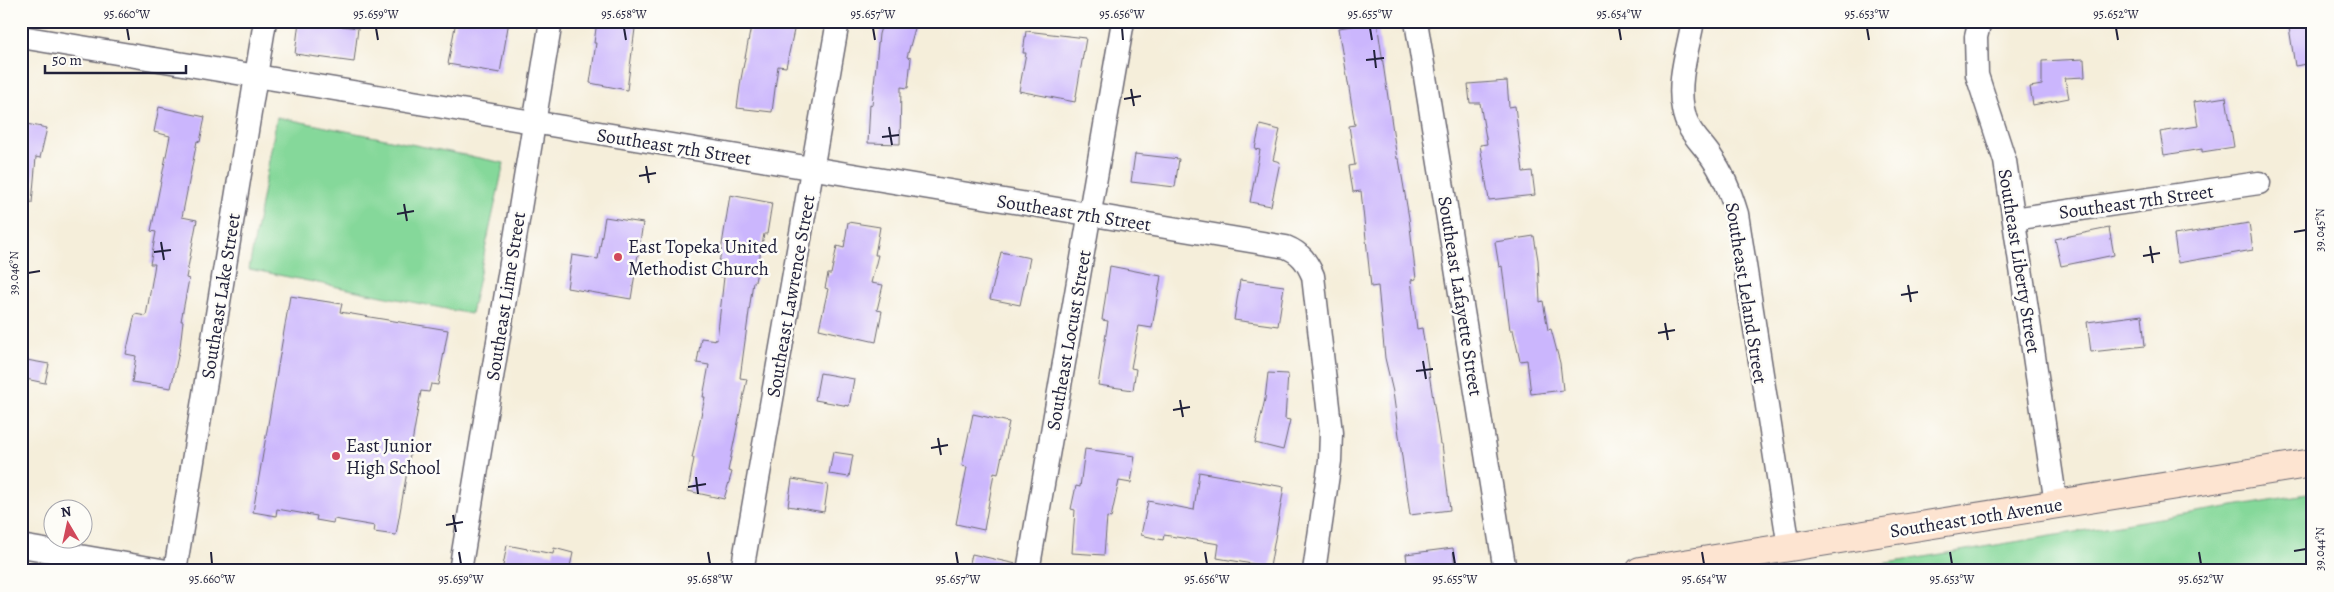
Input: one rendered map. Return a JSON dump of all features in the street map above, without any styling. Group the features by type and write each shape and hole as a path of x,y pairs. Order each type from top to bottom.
{"main road":[{"name":"Southeast 10th Avenue","path":"1640,571 2313,463"}],"street":[{"name":"Southeast Lake Street","path":"175,571 265,21"},
{"name":"Southeast Lime Street","path":"460,571 551,21"},
{"name":"Southeast Lawrence Street","path":"742,571 750,512 838,21"},
{"name":"Southeast Locust Street","path":"1028,571 1123,21"},
{"name":"Southeast Lafayette Street","path":"1416,21 1505,571"},
{"name":"Southeast Leland Street","path":"1693,21 1681,92 1682,109 1693,136 1710,155 1721,172 1731,192 1737,214 1789,547"},
{"name":"Southeast Liberty Street","path":"1980,21 1976,37 1977,75 2005,161 2056,504"},
{"name":"Southeast 7th Street","path":"21,37 1286,247 1296,251 1307,262 1313,276 1331,433 1329,471 1314,571"},
{"name":"Southeast 7th Street","path":"2014,219 2259,183"},
{"path":"21,546 167,571"}],"green space":[{"path":"277,117 504,163 471,314 249,269"},
{"path":"2313,493 2313,571 1838,571"},
{"path":"32,562 84,571 30,571"}],"building":[{"path":"299,21 358,28 354,62 295,54"},
{"path":"456,21 509,21 500,73 448,64"},
{"path":"597,21 636,21 627,90 590,83"},
{"path":"752,21 796,21 786,67 778,66 772,112 737,108"},
{"path":"883,21 917,21 907,57 911,58 908,88 901,87 900,144 868,143 870,104 872,105 879,34"},
{"path":"2288,21 2313,21 2313,63 2295,66"},
{"path":"1377,22 1397,159 1399,159 1409,218 1416,279 1411,280 1417,329 1422,328 1440,444 1442,444 1450,510 1410,515 1393,392 1385,358 1378,286 1371,287 1361,191 1353,192 1349,166 1355,165 1349,126 1355,125 1339,28"},
{"path":"1026,31 1086,38 1075,102 1019,91 1026,53 1023,53"},
{"path":"2084,59 2085,77 2065,78 2069,98 2033,105 2030,87 2042,85 2042,61"},
{"path":"1507,81 1509,107 1515,106 1523,172 1532,171 1535,195 1489,200 1480,145 1487,144 1480,103 1470,103 1468,84"},
{"path":"2226,97 2234,147 2202,152 2202,149 2164,155 2160,132 2198,126 2194,102"},
{"path":"159,107 205,117 200,142 197,141 182,217 197,220 186,278 189,279 181,321 183,321 180,347 171,388 132,382 136,356 126,354 135,314 146,316 155,264 150,264 156,232 151,231 170,136 154,132"},
{"path":"21,123 47,128 40,158 36,157 32,203 21,202"},
{"path":"1260,125 1280,130 1273,160 1280,162 1271,206 1250,202 1260,150 1255,149"},
{"path":"1135,154 1179,159 1175,187 1131,182"},
{"path":"730,195 772,203 767,234 764,234 755,282 753,282 740,378 747,379 728,471 732,472 724,499 688,491 709,365 697,363 701,338 717,340 724,277 717,276"},
{"name":"East Topeka United Methodist Church","path":"605,217 643,223 631,299 567,288 572,255 598,259"},
{"path":"848,222 880,227 875,255 878,255 871,283 883,285 877,310 882,311 876,342 819,329 828,289 825,288 828,274 831,274 837,246 844,248"},
{"path":"2249,223 2253,250 2178,263 2174,235"},
{"path":"2109,228 2114,255 2061,266 2055,239"},
{"path":"1534,236 1538,260 1540,302 1543,301 1548,330 1551,329 1560,363 1563,390 1531,394 1527,360 1520,361 1513,330 1510,330 1502,266 1499,267 1495,242"},
{"path":"1001,252 1030,258 1020,305 990,299"},
{"path":"1110,266 1161,276 1152,328 1139,326 1131,368 1136,369 1133,390 1098,385 1108,321 1102,320"},
{"path":"1240,280 1284,286 1278,326 1234,320"},
{"name":"East Junior High School","path":"290,296 342,304 340,312 448,330 438,385 431,384 429,392 421,391 396,535 374,532 375,526 334,519 333,523 316,520 317,516 277,509 276,516 253,512"},
{"path":"2142,315 2145,346 2091,352 2087,322"},
{"path":"21,359 49,364 45,383 21,378"},
{"path":"820,373 854,379 849,406 815,400"},
{"path":"1268,373 1288,374 1285,419 1290,420 1283,450 1255,443 1265,399"},
{"path":"973,414 1009,422 998,474 994,473 984,530 956,524 967,467 962,466"},
{"path":"1085,449 1135,456 1131,483 1119,481 1111,518 1107,517 1104,555 1072,553 1075,510 1071,509 1076,486 1080,487"},
{"path":"833,452 853,455 849,477 829,474"},
{"path":"1199,472 1284,487 1270,567 1217,558 1219,544 1164,535 1163,540 1141,535 1148,501 1194,510"},
{"path":"792,479 828,485 824,512 788,506"},
{"path":"507,545 553,554 554,548 573,553 569,571 502,571"},
{"path":"1453,548 1455,568 1408,571 1406,554"},
{"path":"972,554 1016,564 1015,571 968,571"}],"place":[{"name":"East Topeka United Methodist Church","path":"618,257"},
{"name":"East Junior High School","path":"336,456"}]}
